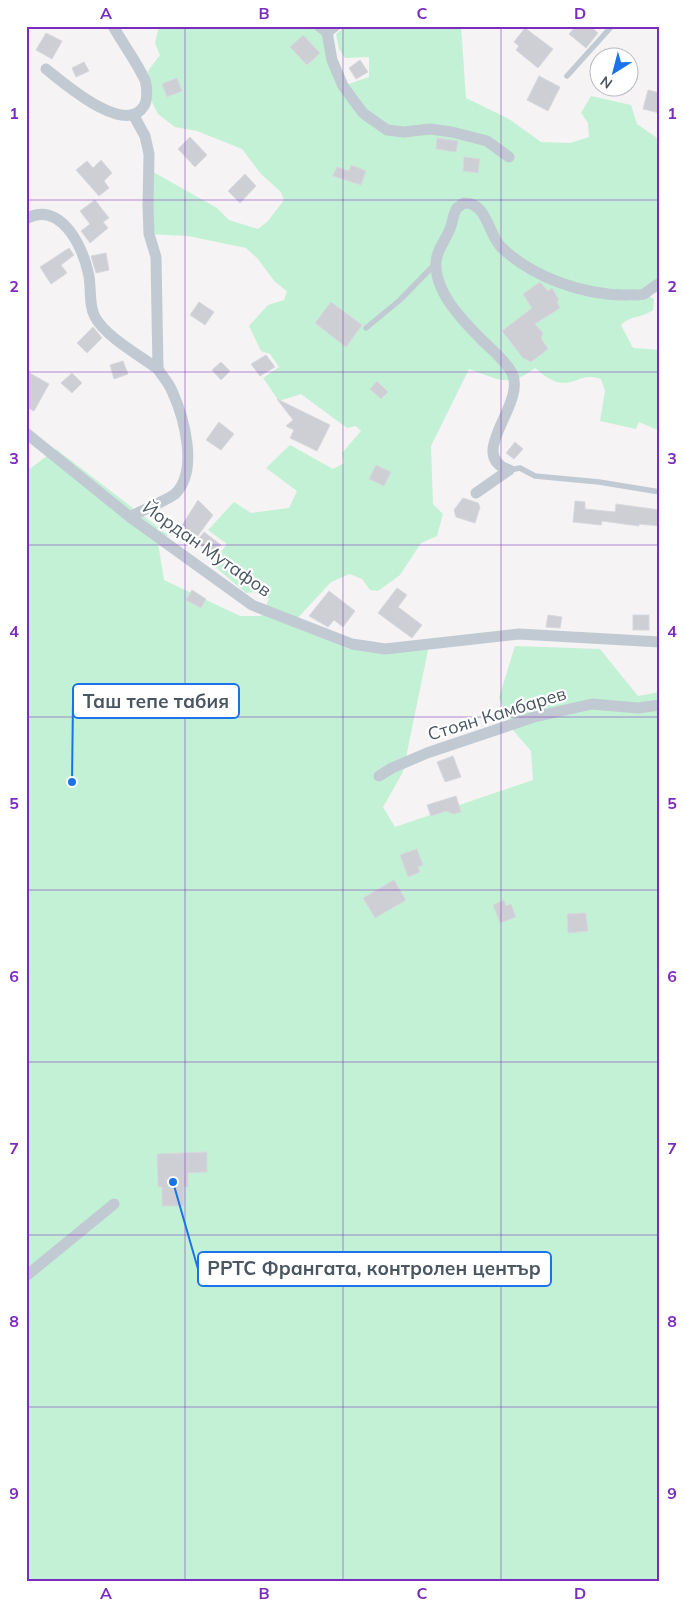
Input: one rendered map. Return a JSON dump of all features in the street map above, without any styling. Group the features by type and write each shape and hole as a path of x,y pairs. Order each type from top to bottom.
{"street":[{"path":"46,69 99,107 114,114 134,116 142,110 146,103 146,82 113,26"},
{"path":"327,28 332,60 343,86 363,113 387,130 404,132 430,129 452,132 487,141 509,157"},
{"path":"134,116 145,136 150,154 149,234 156,257 158,369"},
{"path":"509,470 501,467 495,461 492,453 495,438 514,394 515,381 504,362 467,325 446,296 438,278 435,264 451,226 454,212 460,204 468,203 484,214 490,232 501,247 538,272 575,287 606,295 643,294 660,283"},
{"path":"26,219 35,214 48,214 57,218 69,230 80,247 88,272 95,317 109,333 158,369 172,390 179,410 186,440 187,468 174,494 130,517"},
{"name":"Йордан Мутафов","path":"26,433 130,517 252,606 352,644 384,648 519,634 660,642"},
{"path":"476,493 509,470"},
{"name":"Стоян Камбарев","path":"380,776 392,768 427,753 534,717 592,704 638,708 660,705"},
{"path":"26,1276 114,1204"}],"lane":[{"path":"567,76 612,26"},
{"path":"366,328 400,300 435,264"},
{"path":"509,470 520,468 535,476 599,482 660,492"}],"green space":[{"path":"159,26 314,26 323,33 343,86 369,77 369,57 345,58 339,49 336,34 346,26 461,26 466,98 509,119 541,142 570,143 589,137 588,123 581,113 590,98 600,98 631,105 637,124 660,140 660,283 644,294 654,299 653,310 621,325 633,348 660,350 660,431 639,422 636,429 600,421 605,391 601,379 589,377 569,383 559,383 548,378 535,368 517,378 503,380 469,369 431,446 433,504 443,514 437,536 421,543 400,575 378,591 370,590 362,579 350,574 331,582 294,622 349,649 428,650 403,772 383,807 395,827 533,780 531,751 512,729 499,698 515,646 600,649 638,696 660,692 660,1581 26,1581 26,467 31,468 56,449 168,535 158,543 164,580 240,616 261,616 269,599 254,592 246,593 212,564 227,544 208,530 234,502 251,513 289,508 297,491 266,468 290,445 333,469 344,463 342,453 361,431 356,426 347,428 301,394 279,401 263,378 279,367 270,354 261,351 249,326 268,305 284,300 287,291 275,282 257,258 246,248 188,236 149,234 148,169 217,208 229,220 258,229 268,221 284,200 281,192 261,174 242,149 197,131 175,127 158,114 152,102 148,71 160,55 155,43"}],"building":[{"path":"576,26 590,26 598,33 586,48 569,34"},
{"path":"525,28 553,49 538,68 516,50 519,46 514,42"},
{"path":"46,33 62,41 52,59 36,50"},
{"path":"303,35 320,53 307,65 290,47"},
{"path":"360,60 368,72 356,79 349,68"},
{"path":"84,62 89,71 76,77 72,68"},
{"path":"539,76 560,87 548,111 527,100"},
{"path":"177,78 182,91 167,97 162,84"},
{"path":"648,90 660,93 660,113 643,109"},
{"path":"190,137 207,155 195,167 178,149"},
{"path":"437,138 458,141 456,152 436,149"},
{"path":"464,157 480,159 478,173 463,171"},
{"path":"101,160 112,173 104,181 109,188 99,196 76,170 87,161 93,168"},
{"path":"351,165 366,171 361,185 333,176 337,167 349,171"},
{"path":"245,174 256,186 240,203 228,191"},
{"path":"95,200 109,218 103,222 108,228 90,243 81,231 90,224 80,211"},
{"path":"69,248 74,255 61,265 67,273 51,284 40,267"},
{"path":"106,253 109,270 96,273 91,256"},
{"path":"540,282 548,291 552,288 559,300 557,302 560,308 535,324 543,333 541,338 548,349 531,362 523,358 502,331 532,308 523,294"},
{"path":"199,302 214,312 205,325 190,315"},
{"path":"331,302 362,325 346,347 315,323"},
{"path":"93,327 102,338 87,353 77,343"},
{"path":"266,355 275,367 260,376 251,364"},
{"path":"123,361 128,374 114,379 110,365"},
{"path":"221,362 230,371 221,380 212,370"},
{"path":"26,371 49,384 34,411 26,407"},
{"path":"72,373 82,383 72,393 61,383"},
{"path":"377,381 388,392 381,399 370,389"},
{"path":"277,399 330,425 317,451 290,438 294,430 286,426 293,420"},
{"path":"219,422 234,434 221,450 206,440"},
{"path":"515,442 523,449 514,459 506,453"},
{"path":"376,465 391,472 384,486 369,479"},
{"path":"463,498 478,503 480,507 475,523 456,517 454,510"},
{"path":"198,500 213,515 197,537 181,527"},
{"path":"575,501 585,502 585,509 615,512 616,504 660,510 660,526 639,524 639,526 602,521 601,525 573,522"},
{"path":"204,532 221,545 213,555 196,542"},
{"path":"397,588 407,595 398,607 422,625 412,638 378,613"},
{"path":"192,590 206,599 201,608 186,600"},
{"path":"329,591 355,611 343,627 334,620 328,627 309,616"},
{"path":"548,615 562,617 560,628 546,627"},
{"path":"633,615 649,615 649,630 633,630"},
{"path":"453,756 461,777 445,782 437,762"},
{"path":"456,796 461,812 453,814 446,811 431,816 427,805"},
{"path":"417,849 423,865 418,867 420,872 408,877 400,855"},
{"path":"394,880 406,900 375,918 363,898"},
{"path":"504,900 506,906 511,904 516,917 500,923 493,905"},
{"path":"586,913 588,931 568,933 567,914"},
{"path":"207,1152 207,1172 188,1173 188,1187 184,1187 184,1206 162,1206 162,1187 158,1187 157,1154"}],"place":[{"name":"Таш тепе табия","path":"72,782"},
{"name":"РРТС Франгата, контролен център","path":"173,1182"}]}
